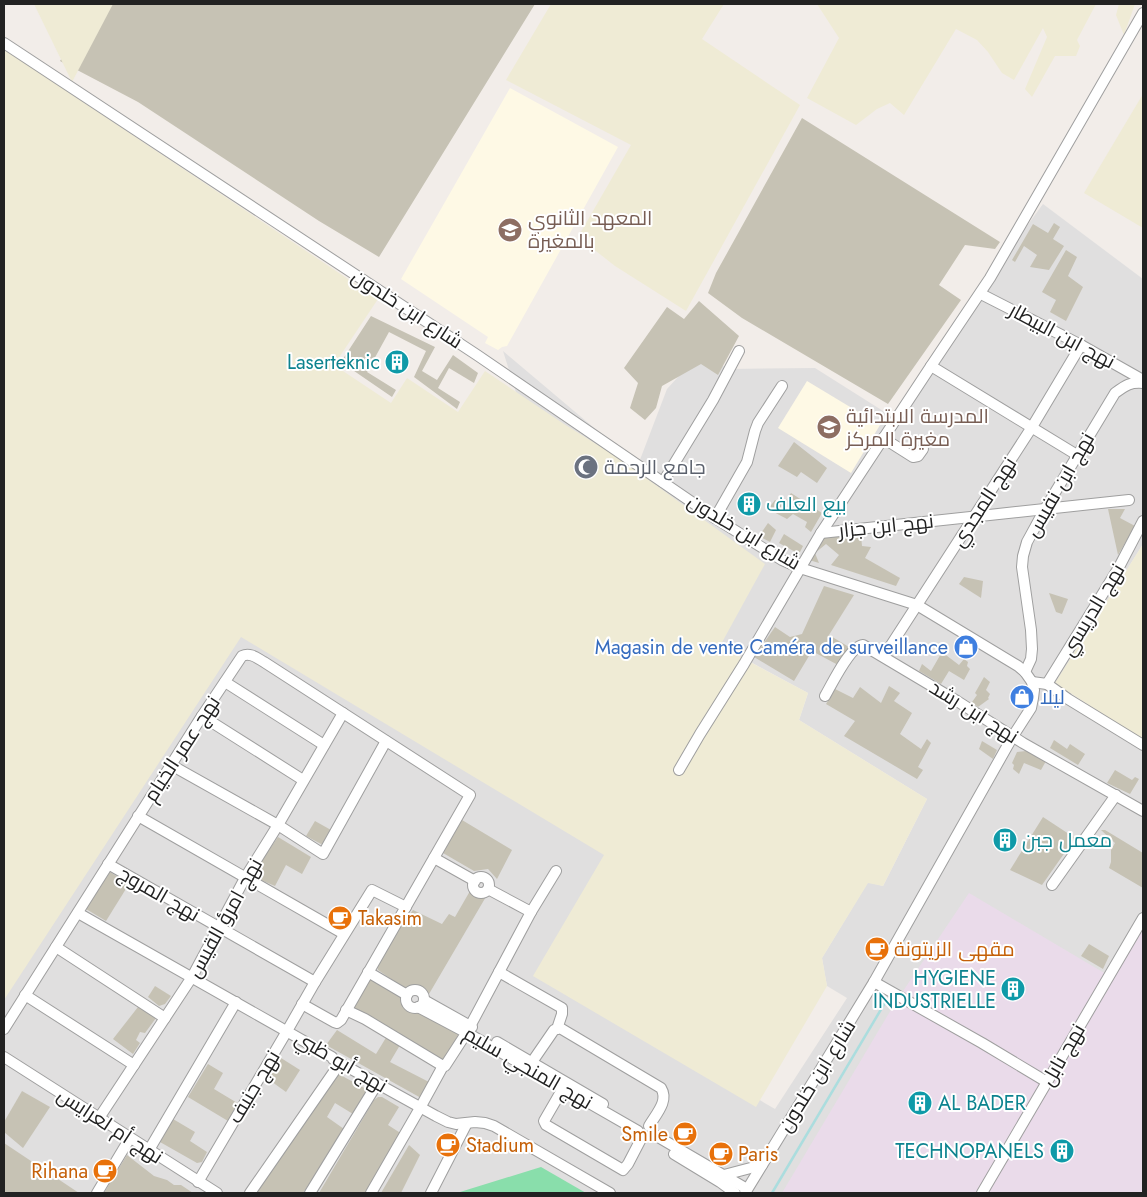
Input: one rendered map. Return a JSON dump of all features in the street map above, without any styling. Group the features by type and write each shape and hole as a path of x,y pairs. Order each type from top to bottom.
{"street":[{"path":"679,770 821,533 981,294 1143,12"},
{"name":"شارع ابن خلدون","path":"4,43 477,355 715,518 782,560 800,568 917,605 1008,659 1025,672 1032,682 1034,690 1031,708 874,982 746,1191"},
{"name":"نهج ابن البيطار","path":"981,294 1081,345 1143,381"},
{"name":"نهج المجدي","path":"884,656 1032,428 1081,345"},
{"path":"663,482 713,400 739,352"},
{"path":"931,366 1077,455"},
{"name":"نهج ابن نفيس","path":"1025,672 1031,658 1032,649 1022,567 1027,542 1115,393 1132,382 1143,381"},
{"path":"715,518 747,462 754,431 782,386"},
{"path":"883,438 913,457 918,456 923,449"},
{"name":"نهج ابن جزار","path":"821,533 1129,500"},
{"name":"نهج الدريسي","path":"1047,684 1118,569 1143,521"},
{"name":"نهج ابن رشد","path":"825,696 846,660 856,647 863,645 884,656 1023,743 1143,811"},
{"name":"نهج عمر الخيام","path":"4,1029 202,716 242,656 246,654 264,662 470,795 434,858"},
{"path":"225,682 324,745"},
{"path":"1032,682 1047,684 1143,745"},
{"name":"نهج امرؤ القيس","path":"99,1118 192,977 245,878 343,713"},
{"path":"202,716 304,780"},
{"path":"172,765 278,825 323,854 386,741"},
{"path":"1052,885 1116,795"},
{"path":"138,816 344,934"},
{"path":"302,1004 337,1023 341,1020 434,858 474,881 474,887 477,892 483,893 488,889 531,912"},
{"name":"نهج المروج","path":"108,864 315,982"},
{"path":"371,1193 443,1066 445,1066 468,1029 531,912 556,871"},
{"name":"نهج جنيف","path":"198,1182 315,982 372,890 406,907"},
{"name":"نهج أبو ظبي","path":"78,913 420,1108 456,1124 485,1123 494,1126 610,1193"},
{"name":"نهج نابل","path":"982,1193 1143,918"},
{"path":"56,947 165,1018"},
{"name":"نهج المنجي سليم","path":"368,972 407,995 407,1004 412,1008 421,1004 532,1062 564,1085"},
{"path":"499,972 562,1008 557,1029 554,1030 532,1062"},
{"path":"874,982 1047,1082"},
{"path":"26,995 134,1065"},
{"path":"149,1150 236,1002"},
{"path":"346,1010 365,1019 443,1066"},
{"path":"557,1029 560,1028 663,1090 665,1099 628,1164 622,1170 546,1125 544,1121 564,1085"},
{"name":"نهج المنجي سليم","path":"468,1029 645,1132 725,1184 734,1193"},
{"name":"نهج أم لعرايس","path":"4,1058 217,1193"},
{"path":"250,1193 340,1063"},
{"path":"310,1193 378,1084"},
{"path":"431,1193 467,1123"},
{"path":"97,1193 130,1138"},
{"path":"725,1184 762,1165"},
{"name":"نهج المنجي سليم","path":"725,1184 746,1191"}],"shaded area":[{"path":"34,4 113,4 72,82"},
{"path":"96,4 535,4 379,257 319,221 138,102 60,61"},
{"path":"551,4 724,4 702,39 800,105 686,311 615,266 578,237 631,145 506,80"},
{"path":"817,4 1096,4 1077,40 1080,46 1076,56 1055,56 1032,97 1025,89 1047,37 1043,28 1014,80 1002,73 988,52 977,40 956,29 904,115 890,103 877,109 856,125 807,98 839,38"},
{"path":"1119,4 1135,4 1124,35 1116,15"},
{"path":"5,50 378,299 334,365 391,403 407,378 458,412 485,371 617,457 765,564 720,646 808,693 799,720 927,799 883,886 868,883 822,958 827,986 756,1107 533,976 604,855 241,637 4,1000"},
{"path":"510,88 618,147 507,346 498,350 485,343 488,337 401,279"},
{"path":"1143,94 1143,228 1084,193"},
{"path":"802,118 1000,242 995,249 965,245 939,285 961,300 888,404 742,318 708,293 716,273"},
{"path":"1043,204 1143,279 1143,544 1056,683 1143,746 1143,921 1111,977 785,1193 4,1193 4,978 234,618 613,853 538,970 775,1109 847,998 827,986 822,958 868,882 883,886 927,799 799,720 808,693 719,645 519,402 503,351 638,465 667,389 699,354 729,369 815,368 891,416"},
{"path":"1054,223 1060,227 1053,239 1064,246 1049,270 1030,267 1037,255 1024,246 1015,262 1012,260 1033,224 1048,233"},
{"path":"1066,250 1077,257 1068,276 1083,287 1066,321 1050,312 1056,300 1042,292"},
{"path":"699,301 739,336 718,375 701,364 662,386 656,408 645,420 630,408 638,383 624,368 667,307 684,319"},
{"path":"371,316 435,347 422,371 437,380 453,355 478,373 474,383 449,368 438,388 460,402 457,409 414,377 426,351 389,332 367,372 396,390 392,397 341,362"},
{"name":"المدرسة الابتدائية مغيرة المركز","path":"807,381 880,425 851,473 778,428"},
{"path":"794,442 827,468 817,483 801,472 797,477 778,466"},
{"path":"791,493 822,513 811,532 805,527 807,522 793,514 787,519 768,509 775,500 779,502 787,499"},
{"path":"1108,509 1125,509 1120,518 1135,526 1118,555"},
{"path":"768,523 776,530 770,542 759,536"},
{"path":"784,534 803,546 799,554 779,543"},
{"path":"823,535 861,536 862,546 871,547 865,558 900,578 896,586 831,565 839,555 826,544 815,553 819,563 809,560"},
{"path":"1143,544 1143,740 1055,683"},
{"path":"964,577 983,581 981,598 959,584"},
{"path":"824,586 854,595 829,635 849,647 838,665 812,651 794,681 754,657 775,627 790,637 802,634"},
{"path":"1049,593 1068,599 1062,614 1056,612"},
{"path":"942,652 959,665 964,659 968,662 967,666 970,669 964,680 949,671 941,684 919,671 922,664 931,671"},
{"path":"984,677 990,682 986,690 990,694 989,699 978,707 972,702"},
{"path":"889,686 900,693 894,701 912,713 900,734 921,749 927,739 931,743 918,767 923,770 917,779 844,736 855,721 826,704 835,689 853,698 860,687 881,703"},
{"path":"1054,740 1067,749 1070,744 1085,754 1078,765 1050,748"},
{"path":"982,741 997,750 993,759 979,749"},
{"path":"1026,751 1046,761 1041,770 1024,763 1019,774 1013,769 1014,765 1012,763 1017,752"},
{"path":"1115,770 1132,780 1135,777 1139,779 1130,794 1107,783"},
{"path":"1043,817 1075,838 1042,885 1010,870"},
{"path":"462,820 512,850 497,879 488,869 474,871 443,853"},
{"path":"315,821 331,830 325,843 321,844 306,836"},
{"path":"1101,830 1105,830 1143,853 1143,888 1109,868 1111,850 1115,843"},
{"path":"278,837 311,857 302,874 286,865 275,886 251,876"},
{"path":"110,872 129,884 106,921 86,909"},
{"path":"470,891 480,895 487,895 429,994 421,987 407,990 378,970 376,962 413,910 442,924 449,914 455,917"},
{"path":"969,893 1111,977 1143,920 1143,1193 782,1193 895,1003"},
{"path":"1089,944 1109,956 1103,969 1081,956"},
{"path":"370,978 402,995 408,1008 414,1011 417,1010 460,1031 444,1063 353,1008"},
{"path":"155,986 171,996 165,1004 159,1006 148,997"},
{"path":"138,1007 156,1018 145,1033 140,1032 136,1040 140,1043 133,1054 113,1039"},
{"path":"337,1030 376,1054 387,1036 400,1045 390,1062 429,1082 421,1098 326,1045"},
{"path":"281,1058 300,1070 286,1092 268,1079"},
{"path":"208,1064 223,1073 214,1089 239,1104 228,1121 188,1097"},
{"path":"333,1071 368,1090 353,1114 335,1103 327,1117 344,1129 303,1193 256,1193"},
{"path":"22,1091 50,1107 23,1148 4,1132 4,1122"},
{"path":"382,1097 399,1107 388,1125 402,1134 368,1193 319,1193 374,1100"},
{"path":"173,1119 195,1132 190,1141 207,1152 202,1162 197,1163 160,1142"},
{"path":"4,1143 79,1193 4,1193"},
{"path":"409,1145 420,1155 401,1193 381,1193"},
{"path":"127,1155 154,1176 167,1180 174,1185 181,1185 193,1193 104,1193"}],"green space":[{"path":"541,1167 586,1193 459,1193 460,1192"}],"waterway":[{"path":"772,1193 886,1001"}],"place":[{"name":"المعهد الثانوي بالمغيرة","path":"510,230"},
{"name":"Laserteknic","path":"397,362"},
{"name":"المدرسة الابتدائية مغيرة المركز","path":"829,427"},
{"name":"جامع الرحمة","path":"586,467"},
{"name":"بيع العلف","path":"749,504"},
{"name":"Magasin de vente Caméra de surveillance","path":"966,647"},
{"name":"ليلا","path":"1022,697"},
{"name":"معمل جبن","path":"1005,840"},
{"name":"Takasim","path":"340,918"},
{"name":"مقهى الزيتونة","path":"877,949"},
{"name":"HYGIENE INDUSTRIELLE","path":"1013,989"},
{"name":"AL BADER","path":"920,1103"},
{"name":"Smile","path":"685,1134"},
{"name":"Stadium","path":"448,1145"},
{"name":"TECHNOPANELS","path":"1062,1151"},
{"name":"Paris","path":"721,1154"},
{"name":"Rihana","path":"105,1171"}]}
